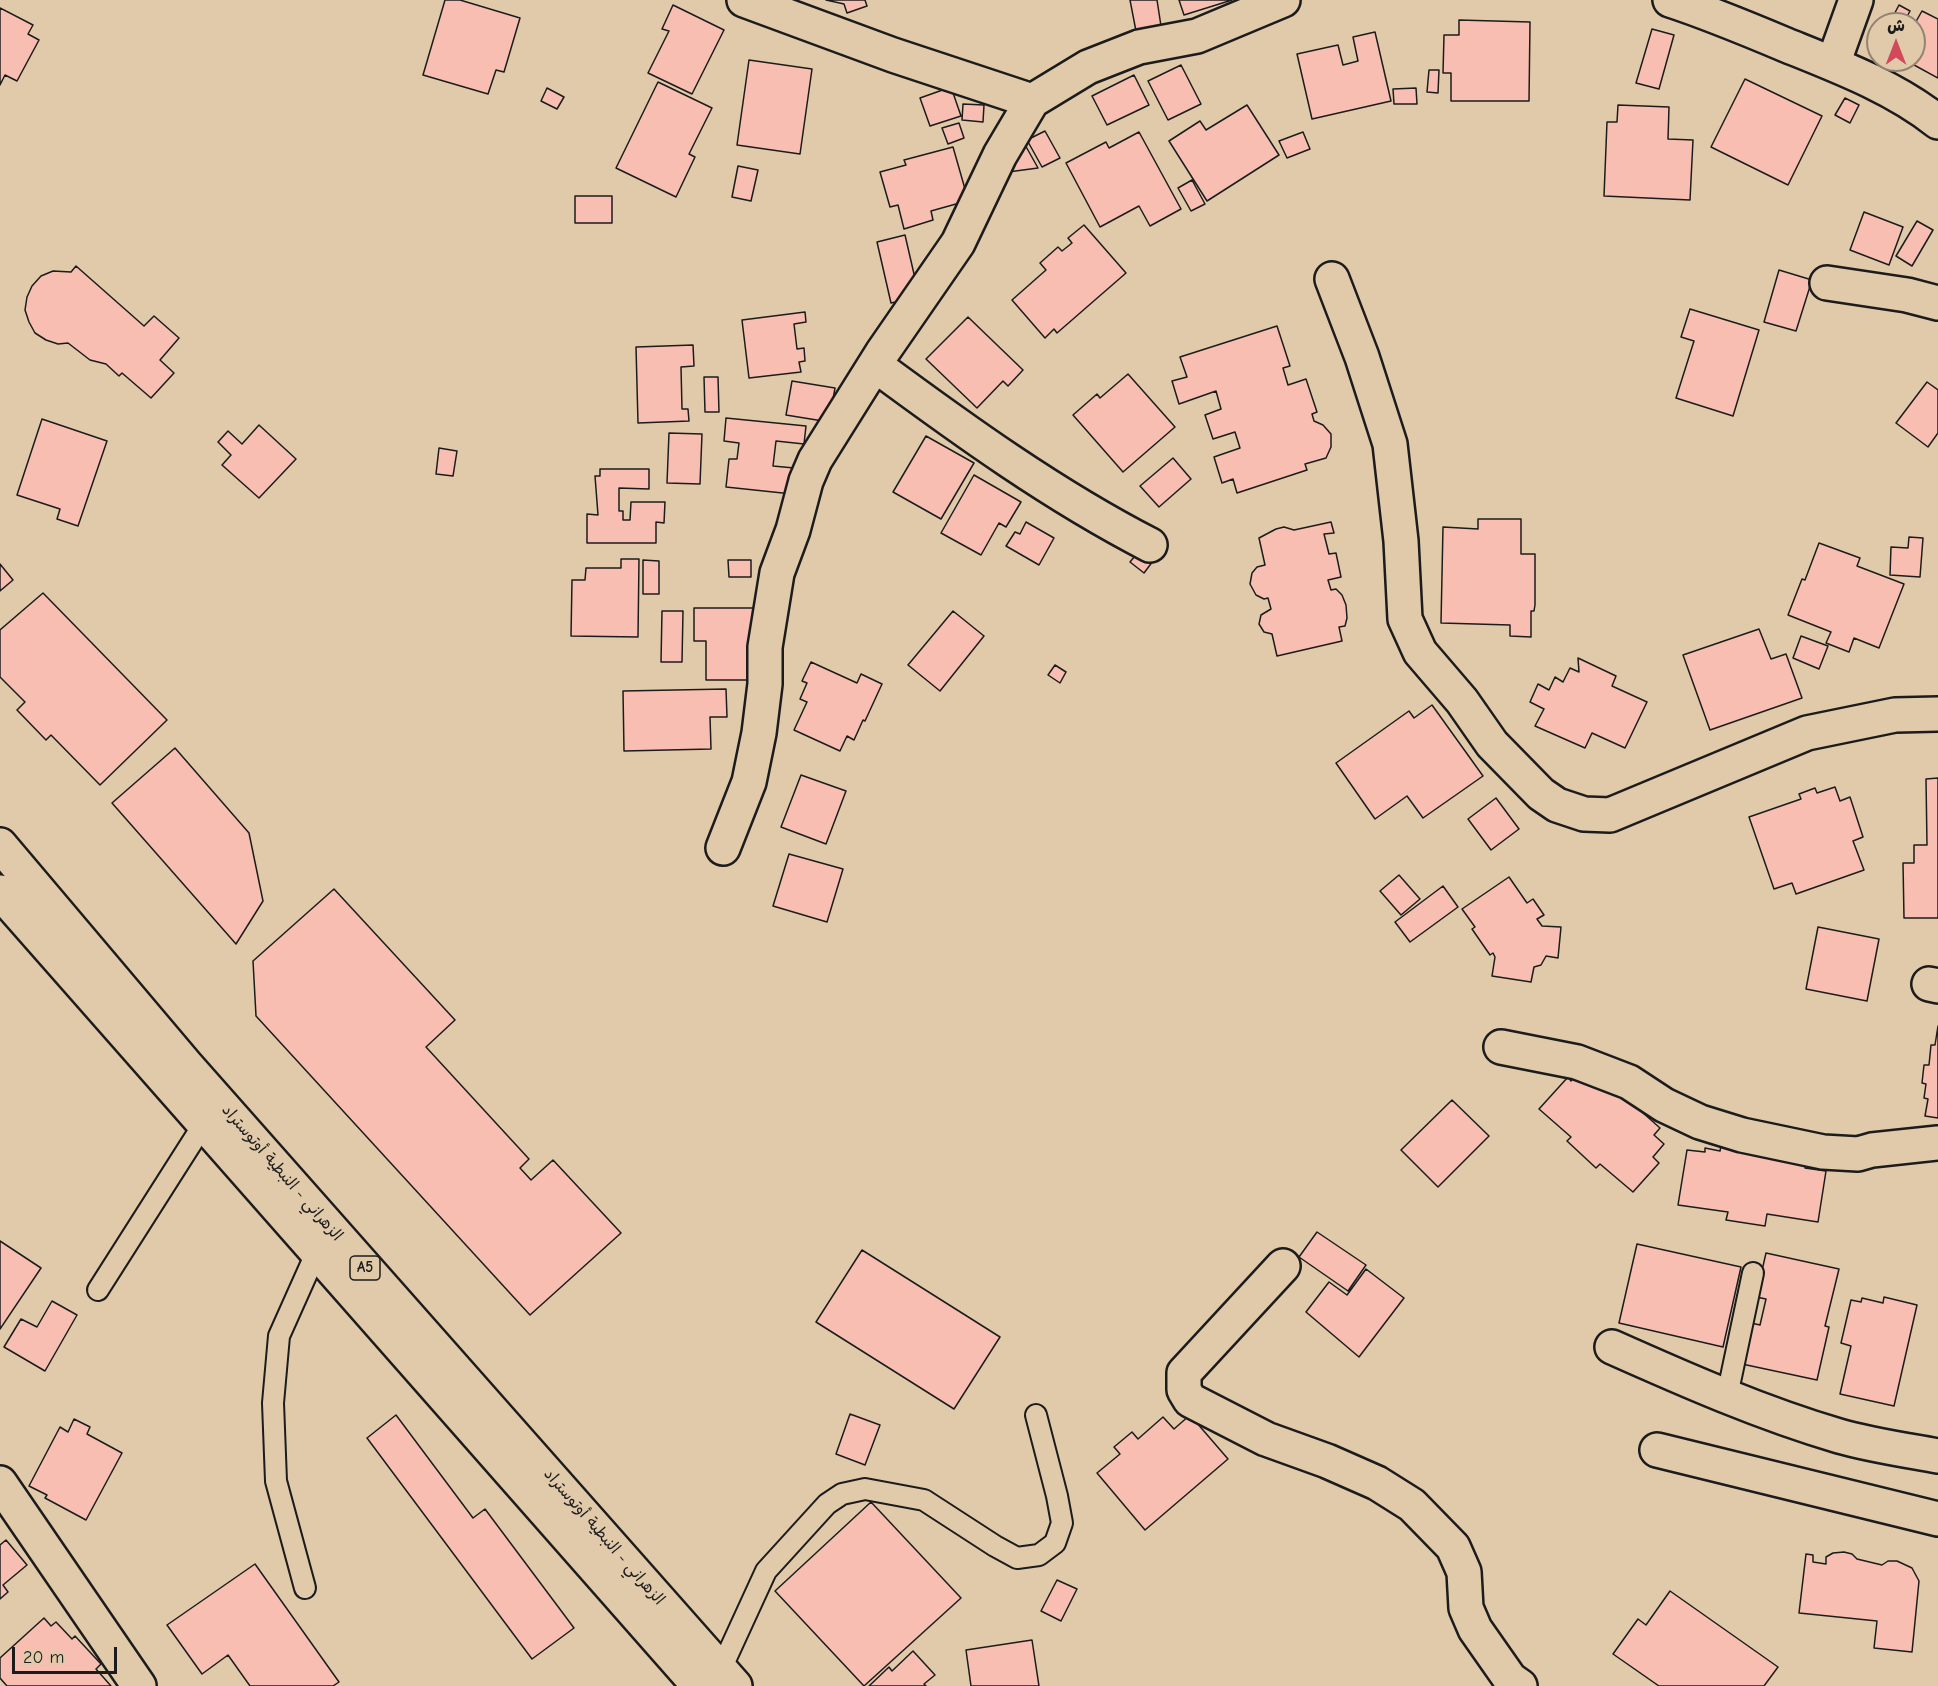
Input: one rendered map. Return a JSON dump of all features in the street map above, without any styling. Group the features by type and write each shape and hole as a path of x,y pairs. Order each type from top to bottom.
{"main road":[{"path":"744,0 893,55 1032,101"},
{"path":"723,848 749,782 760,723 765,684 765,647 777,573 793,530 806,481 815,460 882,353 958,243 1000,155 1032,101 1088,67 1140,47 1197,36 1283,0"},
{"path":"1670,0 1699,9 1833,64 1893,93 1938,122"},
{"path":"1833,64 1856,0"},
{"path":"1332,279 1362,357 1390,444 1401,541 1405,619 1420,652 1462,701 1492,744 1541,794 1557,805 1584,814 1610,815 1807,733 1895,715 1938,714"},
{"path":"1827,283 1938,303"},
{"path":"875,365 971,436 1107,523 1150,545"},
{"name":"الزهراني - النبطية أوتوستراد","path":"0,845 186,1065 718,1680"},
{"name":"الزهراني - النبطية أوتوستراد","path":"0,892 203,1125 317,1251 718,1680"},
{"path":"1501,1047 1577,1062 1629,1082 1664,1105 1700,1122 1742,1135 1823,1152 1858,1154 1872,1150 1938,1143"},
{"path":"1283,1266 1184,1373 1184,1390 1190,1400 1207,1409 1266,1438 1377,1483 1412,1505 1453,1547 1464,1572 1466,1608 1475,1629 1510,1679 1520,1686"},
{"path":"1612,1347 1696,1385 1841,1437 1938,1456"},
{"path":"1657,1450 1938,1519"},
{"path":"0,1483 140,1686"}],"lane":[{"path":"98,1290 203,1125"},
{"path":"304,1588 276,1481 273,1403 279,1336 317,1251"},
{"path":"1727,1396 1753,1273"},
{"path":"718,1680 766,1570 827,1504 843,1494 865,1489 924,1500 1017,1558 1039,1555 1055,1543 1062,1523 1036,1415"}],"building":[{"path":"445,0 460,0 520,18 504,72 496,70 488,94 423,75"},
{"path":"826,0 865,0 867,6 847,13 844,4"},
{"path":"1130,0 1157,0 1161,26 1136,31"},
{"path":"1179,0 1232,0 1184,15"},
{"path":"673,5 724,30 692,94 648,73 669,31 662,29"},
{"path":"1899,5 1910,11 1909,12 1895,12"},
{"path":"0,8 33,25 28,34 39,40 17,81 5,75 0,85"},
{"path":"1926,13 1938,19 1938,78 1926,71"},
{"path":"1459,20 1530,22 1529,101 1451,101 1451,73 1443,73 1444,35 1459,35"},
{"path":"1652,29 1674,35 1659,89 1636,83"},
{"path":"1375,32 1391,101 1312,119 1297,54 1338,45 1343,65 1358,61 1353,37"},
{"path":"749,60 812,69 800,154 737,145"},
{"path":"1181,65 1201,104 1168,120 1148,81"},
{"path":"1429,70 1439,70 1438,93 1427,92"},
{"path":"1134,75 1149,105 1107,125 1092,96"},
{"path":"1745,79 1822,116 1788,185 1711,147"},
{"path":"658,82 712,108 689,154 695,157 676,197 616,168"},
{"path":"951,87 961,116 930,126 920,98"},
{"path":"547,88 564,97 557,109 541,101"},
{"path":"1416,88 1417,104 1394,104 1393,89"},
{"path":"1845,98 1859,105 1850,123 1835,115"},
{"path":"963,104 984,105 983,122 962,120"},
{"path":"1247,105 1279,155 1207,201 1169,141 1200,121 1206,130"},
{"path":"1618,105 1669,107 1668,139 1693,140 1690,200 1604,196 1607,122 1617,122"},
{"path":"959,123 964,138 948,144 942,128"},
{"path":"1045,131 1060,158 1042,167 1027,140"},
{"path":"1139,132 1181,209 1150,226 1139,206 1100,227 1066,163 1106,142 1109,148"},
{"path":"1303,132 1310,149 1287,158 1279,141"},
{"path":"1024,143 1038,168 1008,172"},
{"path":"953,147 971,210 958,213 956,204 931,211 933,220 904,229 898,205 890,207 880,172 906,165 904,160"},
{"path":"738,166 758,170 751,201 732,197"},
{"path":"1192,180 1205,204 1191,211 1178,188"},
{"path":"575,196 612,196 612,223 575,223"},
{"path":"1864,212 1903,227 1889,265 1850,250"},
{"path":"1917,221 1933,230 1912,266 1896,256"},
{"path":"1084,225 1126,273 1057,333 1054,329 1045,338 1012,300 1046,270 1040,263 1058,247 1062,251 1072,243 1068,238"},
{"path":"905,235 917,287 909,299 891,303 877,242"},
{"path":"76,266 144,326 154,316 179,338 160,360 174,373 151,398 122,373 119,376 106,364 90,360 68,343 58,344 35,333 25,310 32,286 41,276 53,271 71,272"},
{"path":"1779,270 1812,280 1796,331 1764,322"},
{"path":"1690,309 1759,330 1733,416 1676,398 1694,341 1681,337"},
{"path":"805,312 806,322 794,324 797,349 804,348 805,361 799,362 801,372 749,378 742,320"},
{"path":"968,317 1023,370 1008,386 1003,381 977,408 926,359"},
{"path":"1277,326 1290,366 1283,368 1288,385 1306,379 1317,412 1312,414 1314,421 1323,425 1331,434 1331,447 1326,458 1305,464 1307,470 1237,493 1233,479 1222,483 1214,457 1240,448 1235,432 1213,439 1205,415 1221,409 1216,391 1179,404 1172,381 1187,377 1180,357"},
{"path":"693,345 694,366 681,367 682,409 688,409 689,421 638,423 636,347"},
{"path":"1128,374 1175,427 1123,472 1073,415 1097,394 1100,398"},
{"path":"704,377 718,377 719,412 705,412"},
{"path":"792,381 835,388 829,422 786,415"},
{"path":"1927,382 1938,390 1938,433 1928,447 1896,423"},
{"path":"726,418 806,426 804,444 776,441 773,466 794,468 792,494 726,487 729,459 737,459 739,443 724,441"},
{"path":"42,419 107,441 78,526 57,519 60,509 17,495"},
{"path":"259,425 296,459 259,498 222,465 231,455 218,442 228,431 242,444"},
{"path":"669,433 702,434 700,484 667,483"},
{"path":"926,436 974,463 941,519 893,492"},
{"path":"439,448 457,451 453,476 436,474"},
{"path":"1173,458 1191,479 1159,507 1140,486"},
{"path":"600,469 649,469 649,489 619,488 619,511 623,511 623,520 630,520 631,502 665,502 664,523 656,522 656,543 587,543 587,514 598,515 595,476 600,476"},
{"path":"974,475 1021,502 1006,527 999,523 981,555 941,533"},
{"path":"1478,519 1521,519 1521,554 1535,554 1535,605 1534,611 1531,611 1531,637 1510,636 1510,625 1441,623 1443,527 1478,529"},
{"path":"1026,522 1054,538 1039,565 1006,546 1015,532 1020,534"},
{"path":"1331,522 1334,533 1324,534 1329,554 1336,553 1341,577 1328,580 1331,590 1336,589 1342,595 1346,605 1345,626 1339,627 1342,641 1277,656 1272,634 1264,632 1259,624 1261,615 1271,609 1268,598 1264,599 1256,595 1250,584 1252,573 1257,567 1265,565 1259,538 1284,527 1294,530"},
{"path":"1909,537 1923,538 1920,577 1890,575 1891,547 1908,548"},
{"path":"1819,543 1860,558 1857,566 1904,584 1879,648 1854,638 1849,652 1826,643 1831,632 1788,615"},
{"path":"1139,551 1153,561 1144,573 1130,562"},
{"path":"621,559 639,559 638,637 571,636 572,580 585,580 586,568 621,568"},
{"path":"643,560 659,561 659,594 643,594"},
{"path":"728,560 751,560 751,577 729,577"},
{"path":"0,564 13,580 0,591"},
{"path":"43,593 167,720 100,785 51,735 46,740 17,710 25,702 0,677 0,630"},
{"path":"694,608 760,608 760,629 751,629 751,680 706,680 706,641 694,641"},
{"path":"662,611 683,611 682,662 661,662"},
{"path":"953,611 984,636 940,691 908,665"},
{"path":"1759,629 1771,659 1786,654 1802,698 1710,730 1683,655"},
{"path":"1801,636 1828,646 1819,669 1793,658"},
{"path":"1578,658 1616,676 1612,686 1647,702 1625,748 1592,733 1585,748 1535,726 1544,709 1530,702 1538,684 1549,690 1555,677 1563,682 1570,668 1579,672"},
{"path":"811,662 857,683 861,674 882,684 854,740 847,736 840,751 794,730 807,702 800,699 807,683 802,681"},
{"path":"1055,665 1066,672 1060,683 1048,675"},
{"path":"726,689 727,717 710,717 711,749 624,751 623,691"},
{"path":"1432,705 1483,776 1423,818 1407,796 1375,819 1336,763 1409,711 1414,718"},
{"path":"175,748 249,833 263,901 236,944 112,803"},
{"path":"801,775 846,791 826,844 781,827"},
{"path":"1938,778 1938,918 1904,918 1903,863 1914,863 1914,845 1927,845 1926,779"},
{"path":"1835,787 1840,801 1850,797 1863,837 1853,841 1864,870 1796,894 1792,883 1774,889 1749,817 1801,799 1799,794 1815,788 1817,793"},
{"path":"1496,798 1519,829 1491,850 1468,819"},
{"path":"789,854 843,869 827,922 773,906"},
{"path":"1399,875 1420,899 1401,915 1380,891"},
{"path":"1509,877 1527,903 1533,899 1544,915 1537,919 1542,926 1561,927 1558,958 1546,956 1541,965 1534,967 1531,982 1492,976 1495,957 1493,953 1490,955 1472,929 1475,927 1462,909"},
{"path":"1443,886 1458,907 1410,942 1395,922"},
{"path":"334,889 455,1020 426,1047 529,1159 520,1168 531,1180 553,1160 621,1233 530,1315 256,1016 253,961"},
{"path":"1818,927 1879,939 1867,1001 1806,989"},
{"path":"1938,1026 1938,1118 1925,1116 1928,1099 1924,1098 1926,1084 1922,1083 1924,1065 1929,1065 1931,1045 1935,1045"},
{"path":"1580,1070 1606,1080 1660,1128 1654,1135 1664,1144 1653,1157 1659,1163 1633,1192 1600,1164 1596,1168 1567,1141 1571,1137 1539,1109 1568,1077 1571,1081"},
{"path":"1452,1100 1489,1136 1438,1187 1401,1150"},
{"path":"1721,1146 1807,1159 1805,1168 1826,1171 1818,1222 1767,1214 1765,1226 1726,1220 1728,1212 1678,1205 1687,1150 1705,1152 1705,1148 1720,1151"},
{"path":"1317,1232 1366,1265 1348,1291 1299,1257"},
{"path":"0,1241 41,1268 0,1329"},
{"path":"1637,1244 1741,1267 1723,1347 1619,1323"},
{"path":"862,1250 1000,1337 954,1409 816,1322"},
{"path":"1766,1253 1839,1269 1825,1326 1829,1327 1817,1380 1742,1364 1751,1323 1760,1325 1766,1299 1756,1297"},
{"path":"1366,1269 1404,1298 1359,1357 1306,1312 1329,1282 1347,1295"},
{"path":"1884,1297 1917,1305 1894,1406 1840,1394 1851,1346 1841,1343 1851,1300 1861,1302 1862,1298 1883,1303"},
{"path":"52,1301 77,1315 45,1371 4,1347 21,1319 37,1327"},
{"path":"850,1414 880,1425 865,1465 836,1454"},
{"path":"396,1415 473,1518 485,1509 574,1628 532,1659 367,1438"},
{"path":"1190,1415 1228,1459 1145,1530 1097,1473 1120,1454 1114,1447 1132,1432 1138,1439 1163,1417 1174,1429"},
{"path":"74,1419 90,1427 87,1434 122,1453 86,1520 45,1498 47,1495 29,1486 60,1427 68,1432"},
{"path":"871,1502 961,1598 864,1686 775,1591"},
{"path":"6,1540 27,1565 3,1585 8,1592 0,1599 0,1545"},
{"path":"1833,1553 1852,1554 1857,1559 1882,1565 1888,1561 1897,1561 1912,1568 1919,1581 1912,1652 1874,1648 1877,1621 1799,1613 1806,1554 1813,1555 1813,1562 1826,1564 1826,1557"},
{"path":"255,1564 339,1682 333,1686 250,1686 228,1655 202,1674 167,1625"},
{"path":"1057,1580 1077,1589 1061,1621 1041,1611"},
{"path":"1670,1591 1778,1667 1764,1686 1659,1686 1613,1654 1638,1619 1646,1625"},
{"path":"44,1618 51,1626 56,1622 72,1639 75,1636 101,1664 96,1669 111,1686 7,1686 0,1678 0,1658"},
{"path":"1032,1640 1039,1686 971,1686 966,1650"},
{"path":"913,1651 935,1675 924,1684 926,1686 869,1686 889,1667 892,1671"}]}
